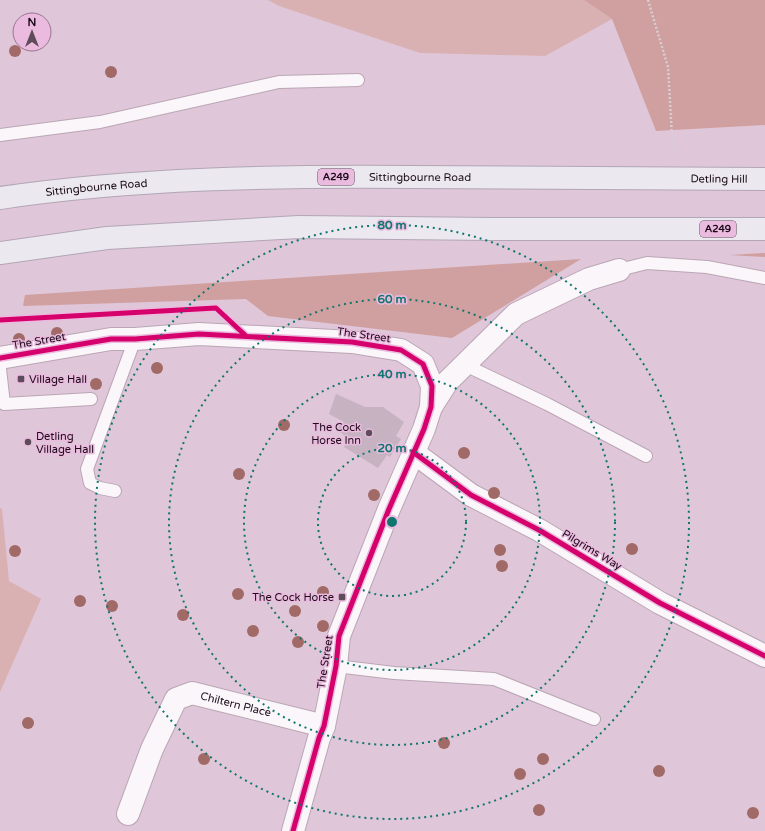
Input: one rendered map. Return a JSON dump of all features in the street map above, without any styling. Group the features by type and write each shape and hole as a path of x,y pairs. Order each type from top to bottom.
{"highway":[{"name":"Sittingbourne Road","path":"0,198 42,192 129,184 292,176 673,179"},
{"name":"Detling Hill","path":"673,179 765,179"},
{"name":"A249","path":"0,253 107,238 299,227 765,230"}],"street":[{"path":"0,258 31,249"},
{"path":"432,408 447,382 516,314 589,279 618,270"},
{"name":"The Street","path":"0,358 111,339 135,339 199,334 352,342 401,350 423,364 432,386 432,408 386,516 339,636 336,666 324,726 319,738 293,831"},
{"name":"Pilgrims Way","path":"413,452 470,495 539,530 660,603 765,656"},
{"name":"Chiltern Place","path":"128,814 152,749 176,699 192,693 324,726"}],"lane":[{"path":"0,135 100,122 279,82 358,80"},
{"path":"618,270 648,264 707,267 765,278"},
{"path":"115,491 100,488 90,483 87,469 135,339"},
{"path":"465,365 547,404 646,456"},
{"path":"0,370 4,404 91,399"},
{"path":"336,666 394,673 494,679 594,719"}],"path":[{"path":"648,0 668,67 673,152 673,179"}],"shaded area":[{"path":"268,0 584,0 612,19 545,56 420,53 279,6"},
{"path":"584,0 765,0 765,125 656,131 612,19"},
{"path":"765,253 765,257 729,255"},
{"path":"581,259 452,338 268,316 246,299 23,306 25,295"},
{"path":"0,508 2,509 9,581 41,599 0,692"}],"building":[{"name":"The Cock Horse Inn","path":"336,394 365,407 383,407 404,422 396,436 401,439 390,457 387,455 378,468 344,447 349,439 336,429 344,422 329,414"}],"cycle path":[{"path":"0,320 216,308 246,336"},
{"path":"0,358 111,339 135,339 199,334 352,342 401,350 423,364 432,386 431,407 424,429 389,509 339,636 336,666 324,726 319,738 293,831"},
{"path":"413,452 471,495 539,530 660,603 765,656"}],"place":[{"name":"Village Hall","path":"21,379"},
{"name":"The Cock Horse Inn","path":"369,433"},
{"name":"Detling Village Hall","path":"28,442"},
{"name":"The Cock Horse","path":"342,597"}]}
